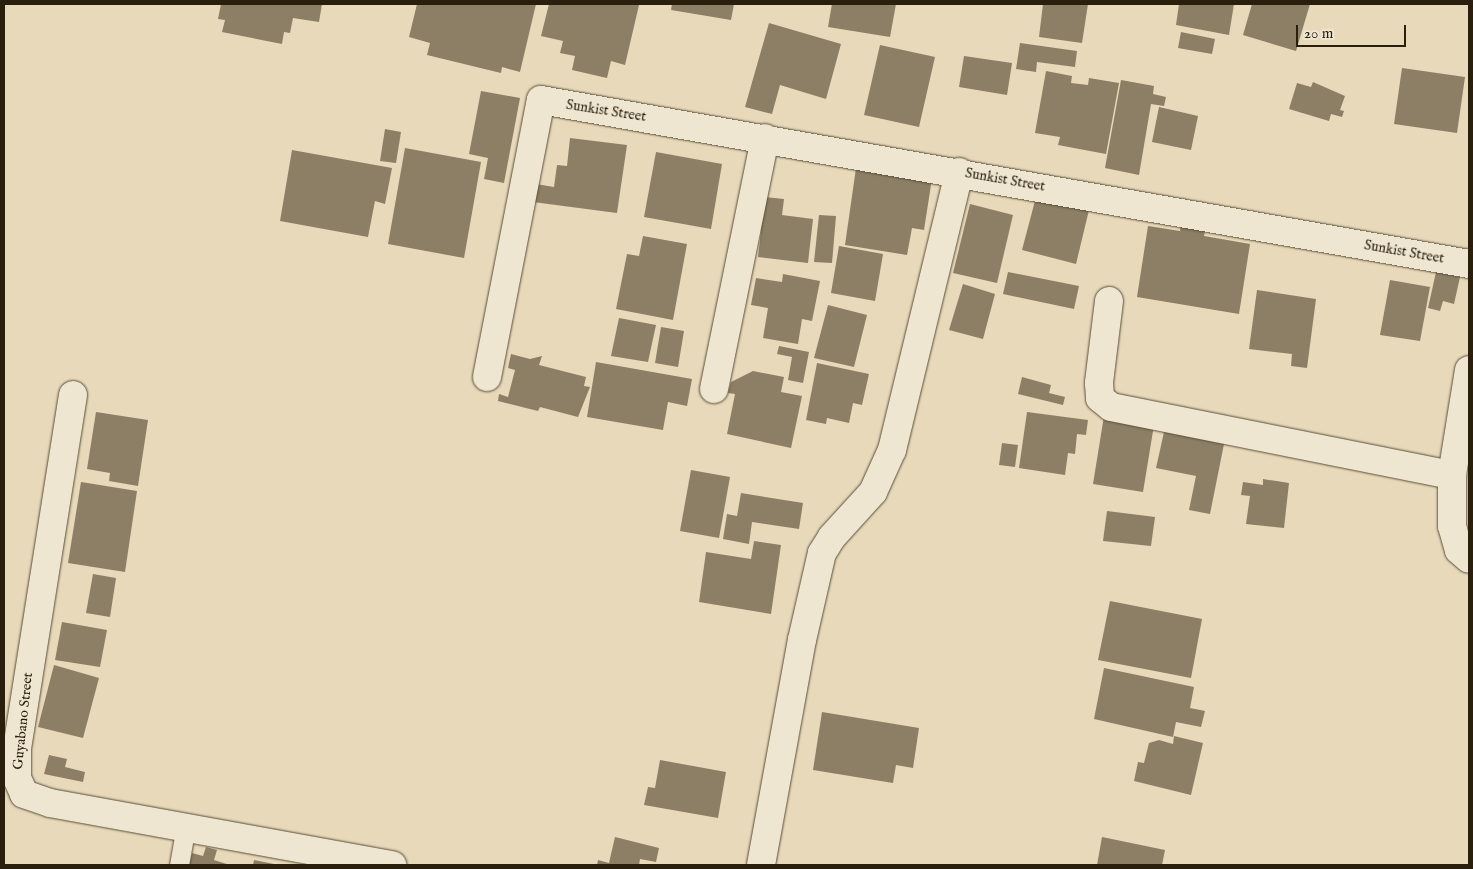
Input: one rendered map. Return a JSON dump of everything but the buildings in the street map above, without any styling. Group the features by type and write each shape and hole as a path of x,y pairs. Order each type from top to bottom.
{"street":[{"name":"Sunkist Street","path":"486,377 541,100 959,172 1469,264"},
{"path":"714,389 765,138"},
{"path":"761,865 802,640 822,553 873,492 892,450 959,172"},
{"path":"1109,301 1099,383 1100,398 1111,407 1452,475"},
{"path":"1469,370 1452,475 1452,526 1459,550 1469,559"},
{"name":"Guyabano Street","path":"73,395 28,669 17,748 17,778 24,794 34,799 392,865"}],"lane":[{"path":"179,865 186,827"}]}
